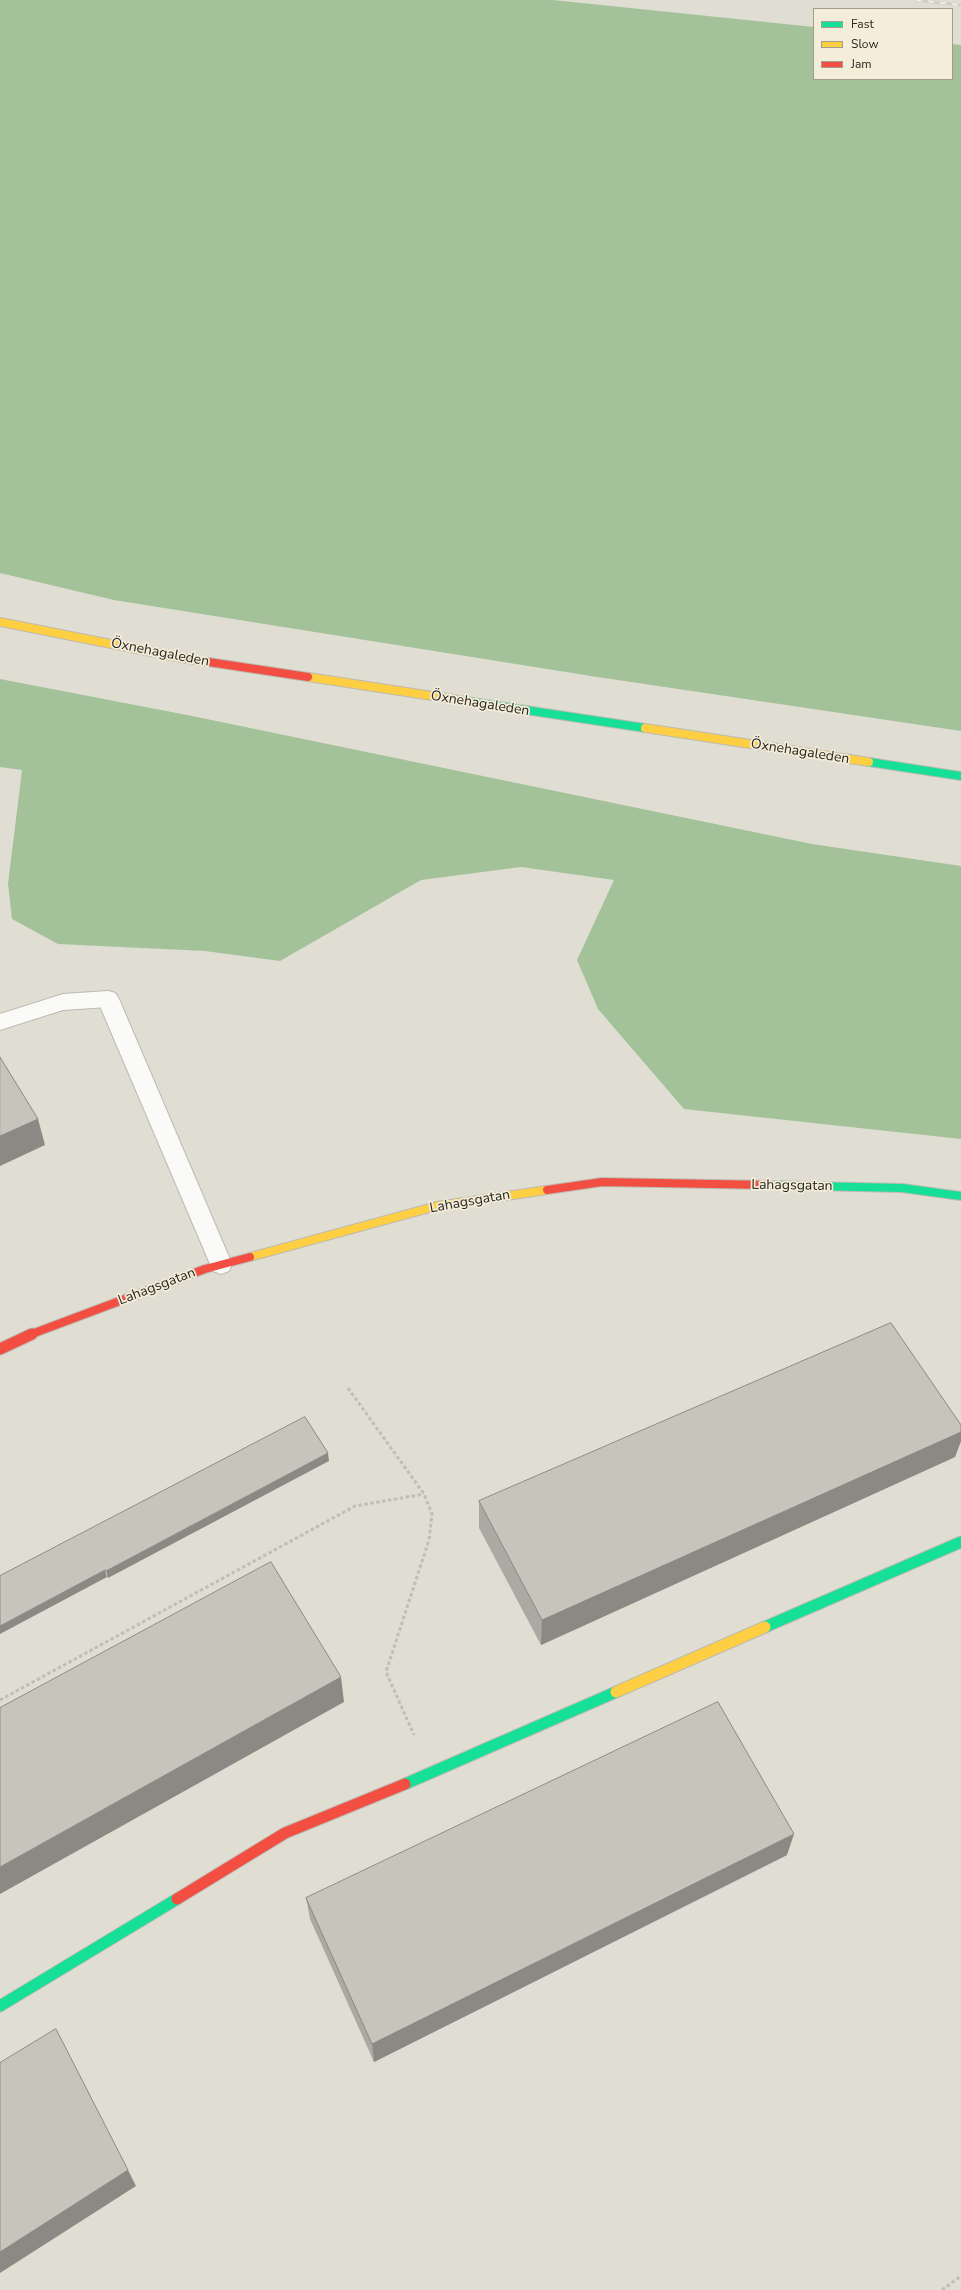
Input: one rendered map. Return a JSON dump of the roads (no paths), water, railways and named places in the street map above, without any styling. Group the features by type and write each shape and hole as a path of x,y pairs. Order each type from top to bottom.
{"street":[{"name":"Öxnehagaleden","path":"0,622 193,660 961,776"},
{"path":"0,1022 63,1002 108,999 221,1264"},
{"name":"Lahagsgatan","path":"0,1349 33,1334 221,1264 437,1206 602,1182 902,1188 961,1196"},
{"path":"0,2006 285,1832 431,1773 961,1542"}],"railway":[{"path":"916,0 961,5"}]}
